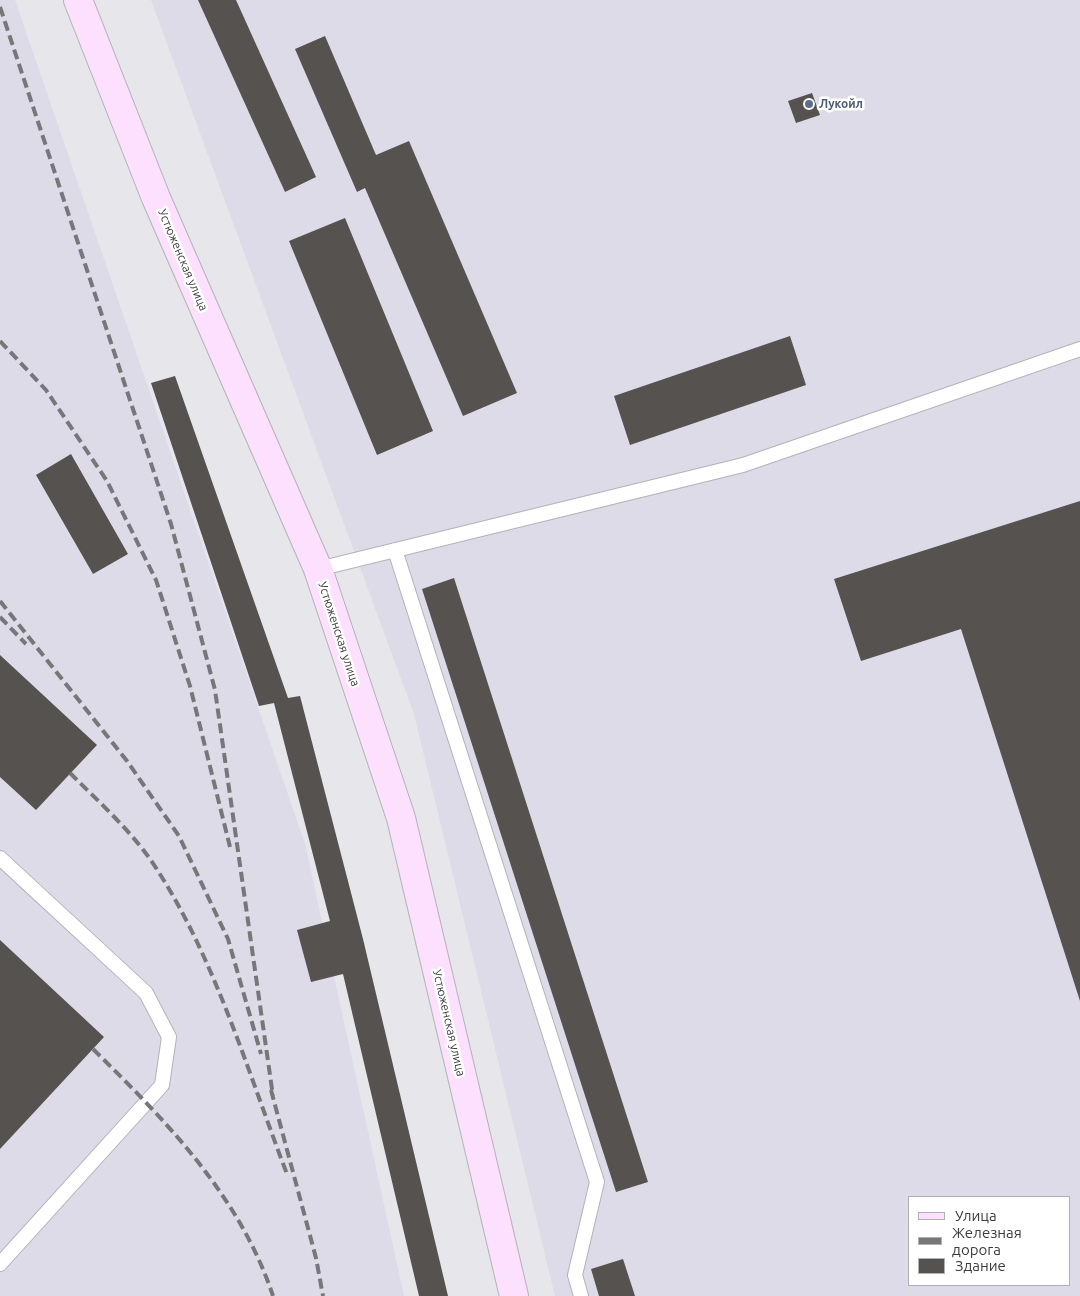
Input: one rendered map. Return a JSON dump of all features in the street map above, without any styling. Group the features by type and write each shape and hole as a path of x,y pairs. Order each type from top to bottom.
{"main road":[{"name":"Устюженская улица","path":"78,0 156,198 318,569 400,818 514,1296"}],"lane":[{"path":"318,569 743,465 1080,349"},
{"path":"395,550 597,1182 575,1275 581,1296"},
{"path":"0,858 146,993 169,1038 162,1085 0,1264"}],"shaded area":[{"path":"0,0 15,0 305,844 404,1296 0,1296"},
{"path":"151,0 1080,0 1080,1296 555,1296 414,714"}],"building":[{"path":"198,0 236,0 316,177 285,192"},
{"path":"325,36 376,155 409,141 517,393 463,416 365,188 357,192 295,49"},
{"path":"812,93 820,115 796,123 788,101"},
{"path":"345,218 433,431 377,455 289,241"},
{"path":"790,336 806,385 630,445 614,396"},
{"path":"175,376 288,698 300,696 363,939 448,1296 419,1296 343,974 311,982 297,930 330,921 274,703 259,706 151,383"},
{"path":"71,454 128,554 93,574 36,475"},
{"path":"1080,501 1080,1001 961,629 861,661 834,579"},
{"path":"454,578 648,1182 616,1192 422,589"},
{"path":"0,655 97,745 36,810 0,777"},
{"path":"0,940 104,1037 0,1149"},
{"path":"623,1259 635,1296 599,1296 591,1269"}],"railway":[{"path":"0,7 171,524 215,690 273,1096"},
{"path":"0,341 46,390 107,481 156,580 190,686 230,847"},
{"path":"0,601 127,761 179,836 228,939 261,1054"},
{"path":"0,617 26,644"},
{"path":"70,773 132,836 150,859 172,895 192,932 227,1012 287,1174"},
{"path":"93,1049 173,1132 221,1193 241,1225 259,1260 273,1296"},
{"path":"271,1090 316,1258 323,1296"}],"place":[{"name":"Лукойл","path":"809,104"}]}
